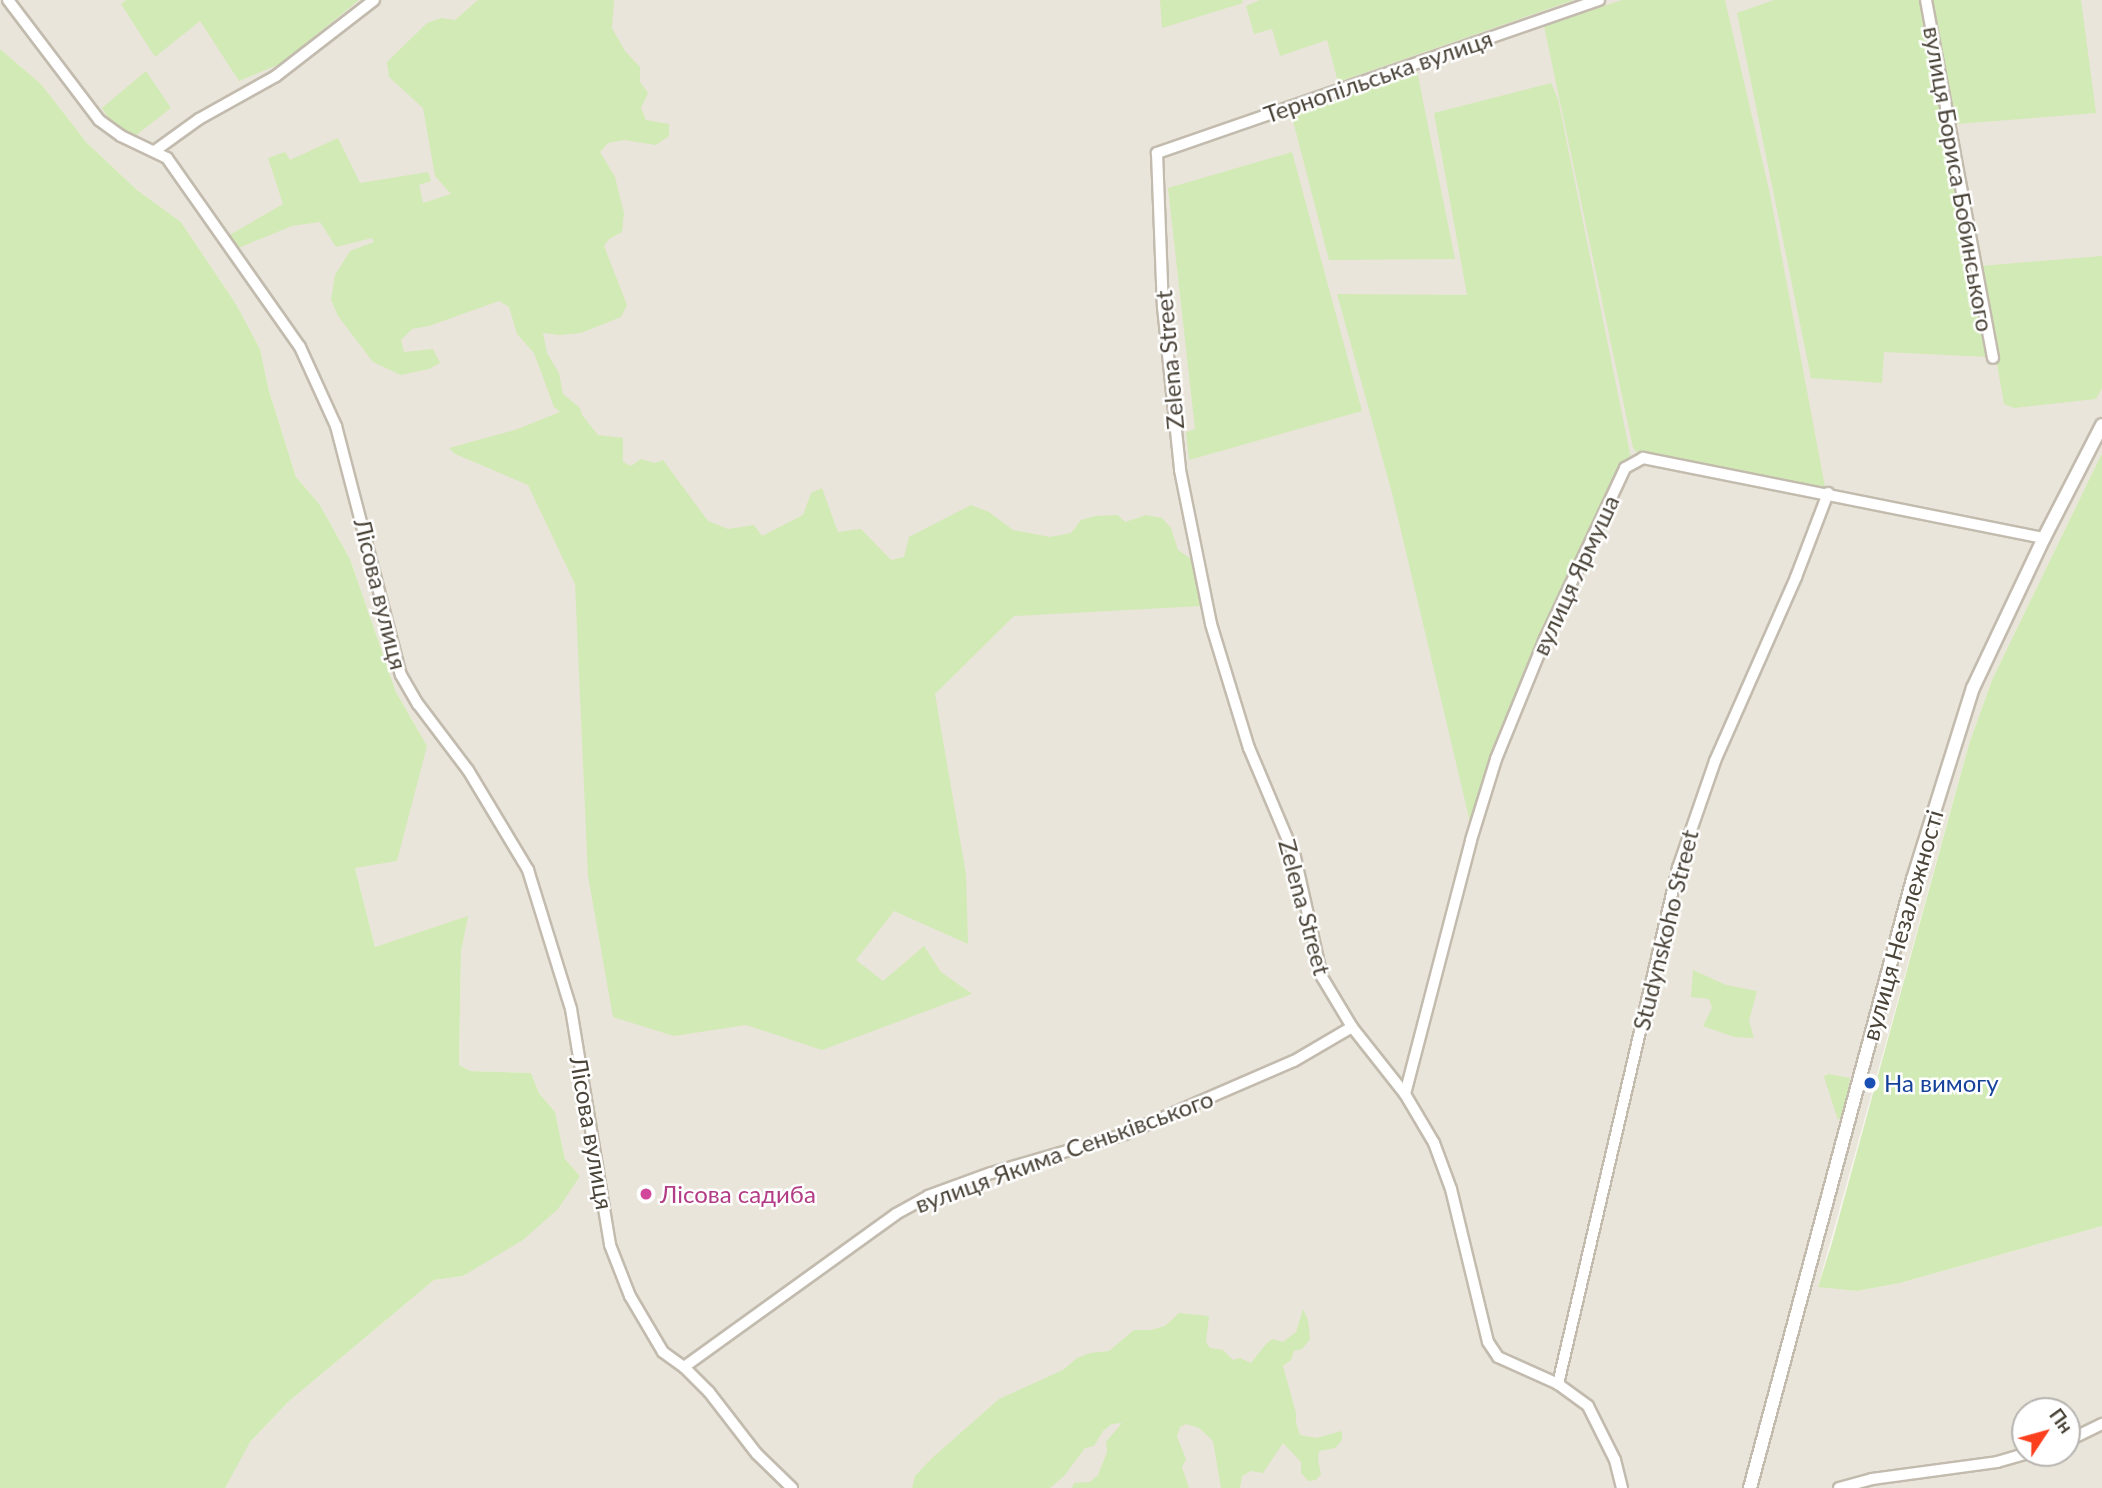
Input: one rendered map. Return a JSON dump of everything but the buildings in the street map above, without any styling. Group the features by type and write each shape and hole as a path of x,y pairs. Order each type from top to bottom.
{"street":[{"name":"Лісова вулиця","path":"8,0 99,120 121,135 156,150 167,158 264,292 300,347 324,396 364,526 392,650 401,675 418,704 475,780 528,870 570,1009 610,1245 615,1260 647,1328 663,1352 684,1367 709,1392 757,1454 792,1488"},
{"path":"156,150 199,119 276,76 374,0"},
{"name":"Тернопільська вулиця","path":"1157,153 1599,0"},
{"name":"вулиця Бориса Бобинського","path":"1926,0 1993,358"},
{"name":"Zelena Street","path":"1157,153 1163,307 1180,470 1211,624 1248,748 1295,857 1322,977 1352,1027 1405,1094 1434,1143 1451,1189 1488,1342 1498,1357 1578,1396 1596,1418 1615,1460 1622,1488"},
{"name":"вулиця Незалежності","path":"1750,1488 1913,878 1973,688 2044,538 2102,425"},
{"name":"вулиця Ярмуша","path":"1405,1094 1471,840 1496,759 1545,639 1625,468 1643,458 2044,538"},
{"name":"Studynskoho Street","path":"1558,1384 1641,1019 1685,845 1720,748 1796,577 1828,493"},
{"name":"вулиця Якима Сеньківського","path":"684,1367 896,1214 928,1196 991,1173 1125,1134 1294,1061 1352,1027"},
{"path":"2081,1434 2102,1424"},
{"path":"1839,1488 1872,1479 2011,1458"}],"shaded area":[{"path":"0,0 126,0 121,4 200,20 282,63 359,0 2102,0 2102,453 1992,680 1969,744 1818,1286 1857,1291 1900,1283 2102,1226 2102,1488 225,1488 237,1461 250,1442 288,1402 434,1280 464,1276 580,1176 565,1159 555,1112 539,1093 531,1073 470,1071 459,1065 461,952 467,917 375,947 355,868 427,746 396,692 350,559 320,505 296,477 269,391 260,349 236,304 181,222 137,190 87,143 41,84 0,49"}],"green space":[{"path":"126,0 359,0 282,63 239,81 200,21 155,57 121,4"},
{"path":"478,0 614,0 612,28 625,51 640,67 640,82 648,93 641,108 646,120 669,124 669,136 656,145 624,140 608,143 600,152 615,177 624,213 622,232 609,239 604,246 627,305 621,317 581,333 543,333 547,353 559,373 563,394 580,408 582,415 598,435 623,438 623,462 631,466 641,459 655,463 663,460 708,521 728,529 754,525 762,536 803,515 811,493 822,488 838,532 861,529 891,560 904,557 909,537 971,505 989,512 1013,530 1050,537 1071,533 1081,520 1095,516 1118,515 1125,522 1146,515 1162,518 1171,528 1178,550 1191,559 1202,606 1014,616 935,694 966,874 968,944 894,911 856,960 883,981 924,946 941,972 972,994 822,1050 746,1025 674,1036 613,1017 588,876 575,584 528,485 455,454 449,448 515,430 560,412 554,407 534,353 517,334 509,307 499,301 429,326 412,329 401,340 404,352 433,349 440,363 429,369 401,375 373,362 338,316 331,300 335,275 350,251 374,242 372,238 336,247 320,222 292,226 236,249 228,236 283,204 268,158 285,152 290,160 338,138 360,183 428,172 431,181 419,185 423,203 451,194 435,176 423,108 389,77 387,62 427,23 441,18 455,20"},
{"path":"1160,0 1242,0 1243,3 1162,28"},
{"path":"1260,0 1574,0 1338,82 1327,40 1280,56 1272,29 1254,34 1246,6"},
{"path":"1622,0 1725,0 1770,194 1825,487 1640,455 1633,448 1544,26"},
{"path":"1774,0 1924,0 1989,357 1884,352 1882,383 1811,378 1737,13"},
{"path":"1932,0 2081,0 2096,113 1957,124"},
{"path":"0,49 41,84 87,143 137,190 181,222 236,304 260,349 269,391 296,477 320,505 350,559 396,692 427,746 397,861 355,868 375,947 468,916 461,952 459,1065 470,1071 531,1073 539,1093 555,1112 565,1159 580,1176 558,1209 523,1240 463,1276 434,1280 288,1402 250,1442 225,1488 0,1488"},
{"path":"146,71 171,108 135,136 114,126 102,108"},
{"path":"1417,71 1455,259 1329,260 1291,113"},
{"path":"1551,83 1558,99 1631,458 1623,466 1507,714 1475,825 1471,826 1392,493 1337,294 1467,295 1434,113"},
{"path":"1292,152 1362,411 1189,460 1186,432 1195,429 1168,188"},
{"path":"2102,256 2102,388 2096,399 2014,408 2004,404 1980,266"},
{"path":"2102,453 2102,1226 1900,1283 1857,1291 1818,1287 1969,744 1992,680"},
{"path":"1693,970 1726,985 1757,991 1749,1021 1754,1038 1734,1037 1703,1026 1712,1008 1709,999 1691,997"},
{"path":"1829,1074 1850,1078 1844,1114 1838,1120 1824,1076"},
{"path":"1303,1309 1308,1320 1310,1339 1302,1349 1294,1351 1291,1360 1283,1366 1296,1413 1296,1423 1300,1435 1316,1438 1342,1431 1342,1440 1335,1448 1319,1451 1321,1474 1316,1480 1308,1481 1301,1473 1301,1462 1283,1443 1263,1473 1251,1471 1242,1476 1240,1488 1221,1488 1213,1441 1199,1428 1186,1424 1180,1427 1177,1437 1186,1459 1182,1467 1189,1488 1072,1488 1074,1483 1090,1482 1098,1475 1107,1452 1106,1442 1122,1423 1112,1424 1103,1431 1094,1446 1085,1448 1064,1476 1050,1488 912,1488 915,1476 932,1458 999,1399 1063,1370 1077,1358 1090,1353 1109,1351 1134,1330 1151,1330 1165,1326 1179,1313 1209,1316 1206,1342 1210,1348 1223,1350 1233,1360 1240,1358 1251,1363 1272,1339 1283,1342 1296,1332"}],"place":[{"name":"На вимогу","path":"1870,1083"},
{"name":"Лісова садиба","path":"646,1194"}]}
